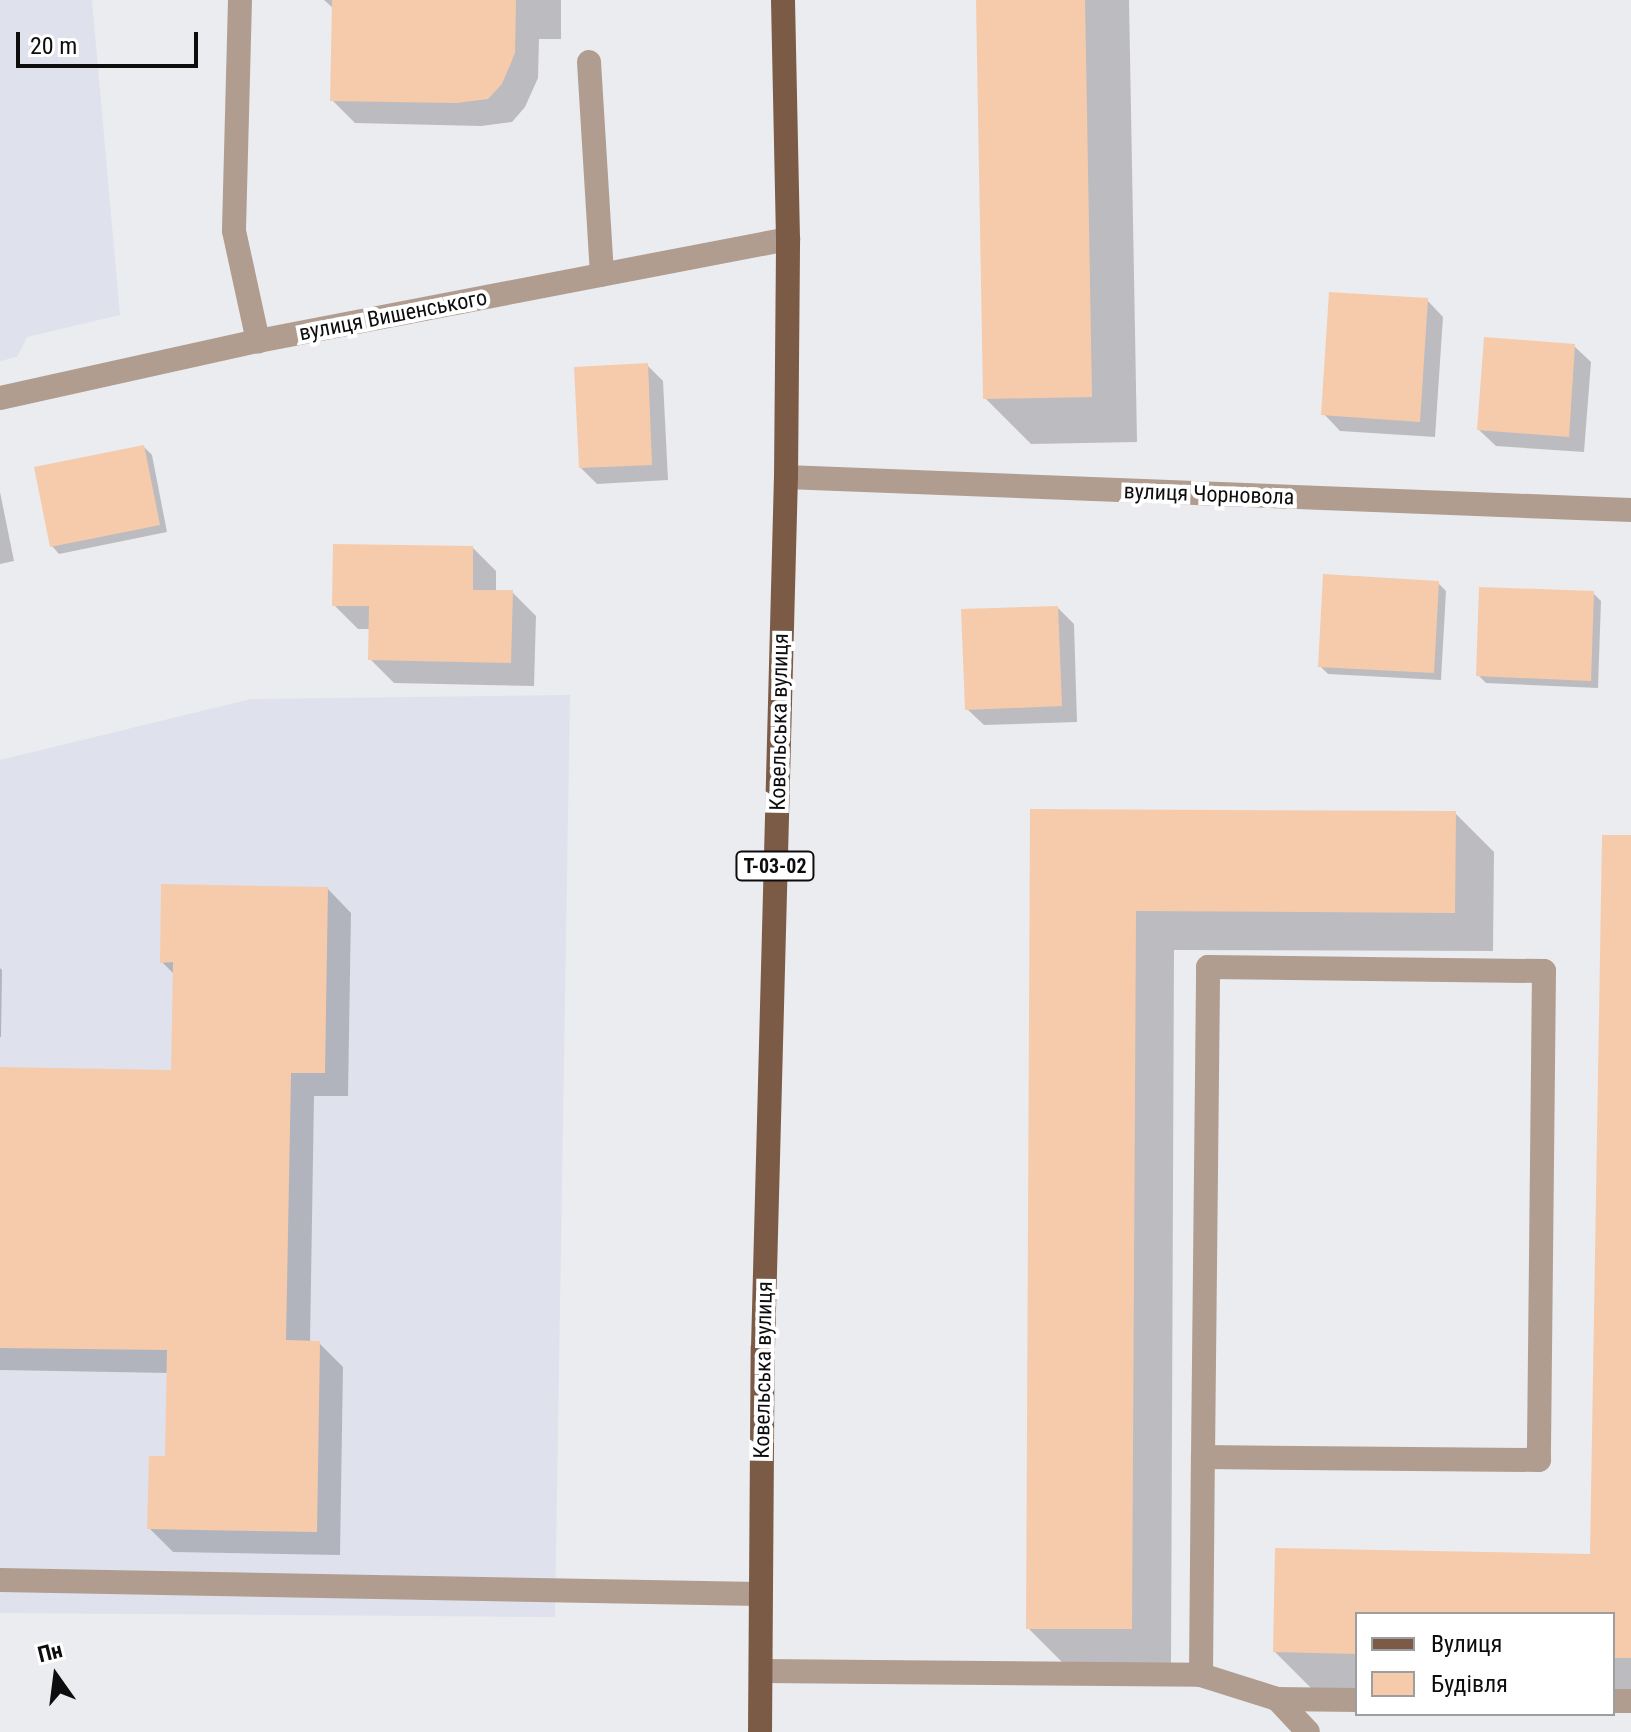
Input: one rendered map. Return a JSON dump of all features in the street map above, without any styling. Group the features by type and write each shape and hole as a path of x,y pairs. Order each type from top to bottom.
{"main road":[{"name":"Ковельська вулиця","path":"760,1732 763,1348 786,477 788,239 783,0"}],"street":[{"path":"240,0 234,231 258,341"},
{"path":"589,62 602,275"},
{"name":"вулиця Вишенського","path":"0,398 258,341 788,239"},
{"name":"вулиця Чорновола","path":"786,477 1631,510"},
{"path":"1201,1675 1203,1457 1208,967 1544,971 1539,1460 1203,1457"},
{"path":"0,1580 760,1594"},
{"path":"761,1671 1201,1675 1277,1699 1355,1700"},
{"path":"1277,1699 1308,1732"}],"shaded area":[{"path":"0,0 92,0 120,315 27,337 17,357 0,361"},
{"path":"570,695 555,1617 0,1613 0,760 251,699"}],"building":[{"path":"332,0 516,0 515,53 502,84 488,99 456,103 330,101"},
{"path":"976,0 1085,0 1092,397 983,399"},
{"path":"1329,292 1428,298 1420,422 1321,415"},
{"path":"1484,337 1575,344 1569,437 1477,430"},
{"path":"648,363 652,465 579,468 574,367"},
{"path":"144,445 160,525 50,547 34,467"},
{"path":"333,544 473,546 473,590 513,590 511,663 368,660 369,606 332,606"},
{"path":"1323,574 1439,581 1434,673 1318,667"},
{"path":"1479,587 1594,591 1591,681 1476,676"},
{"path":"1058,606 1062,706 965,710 961,609"},
{"path":"1030,809 1456,811 1455,913 1136,911 1132,1629 1026,1629"},
{"path":"1602,835 1631,835 1631,1658 1615,1658 1615,1612 1355,1612 1355,1654 1273,1652 1275,1548 1590,1554"},
{"path":"161,884 328,887 325,1073 291,1073 286,1340 320,1341 317,1532 147,1529 149,1456 165,1456 167,1350 0,1348 0,1067 171,1070 173,962 160,963"}]}
